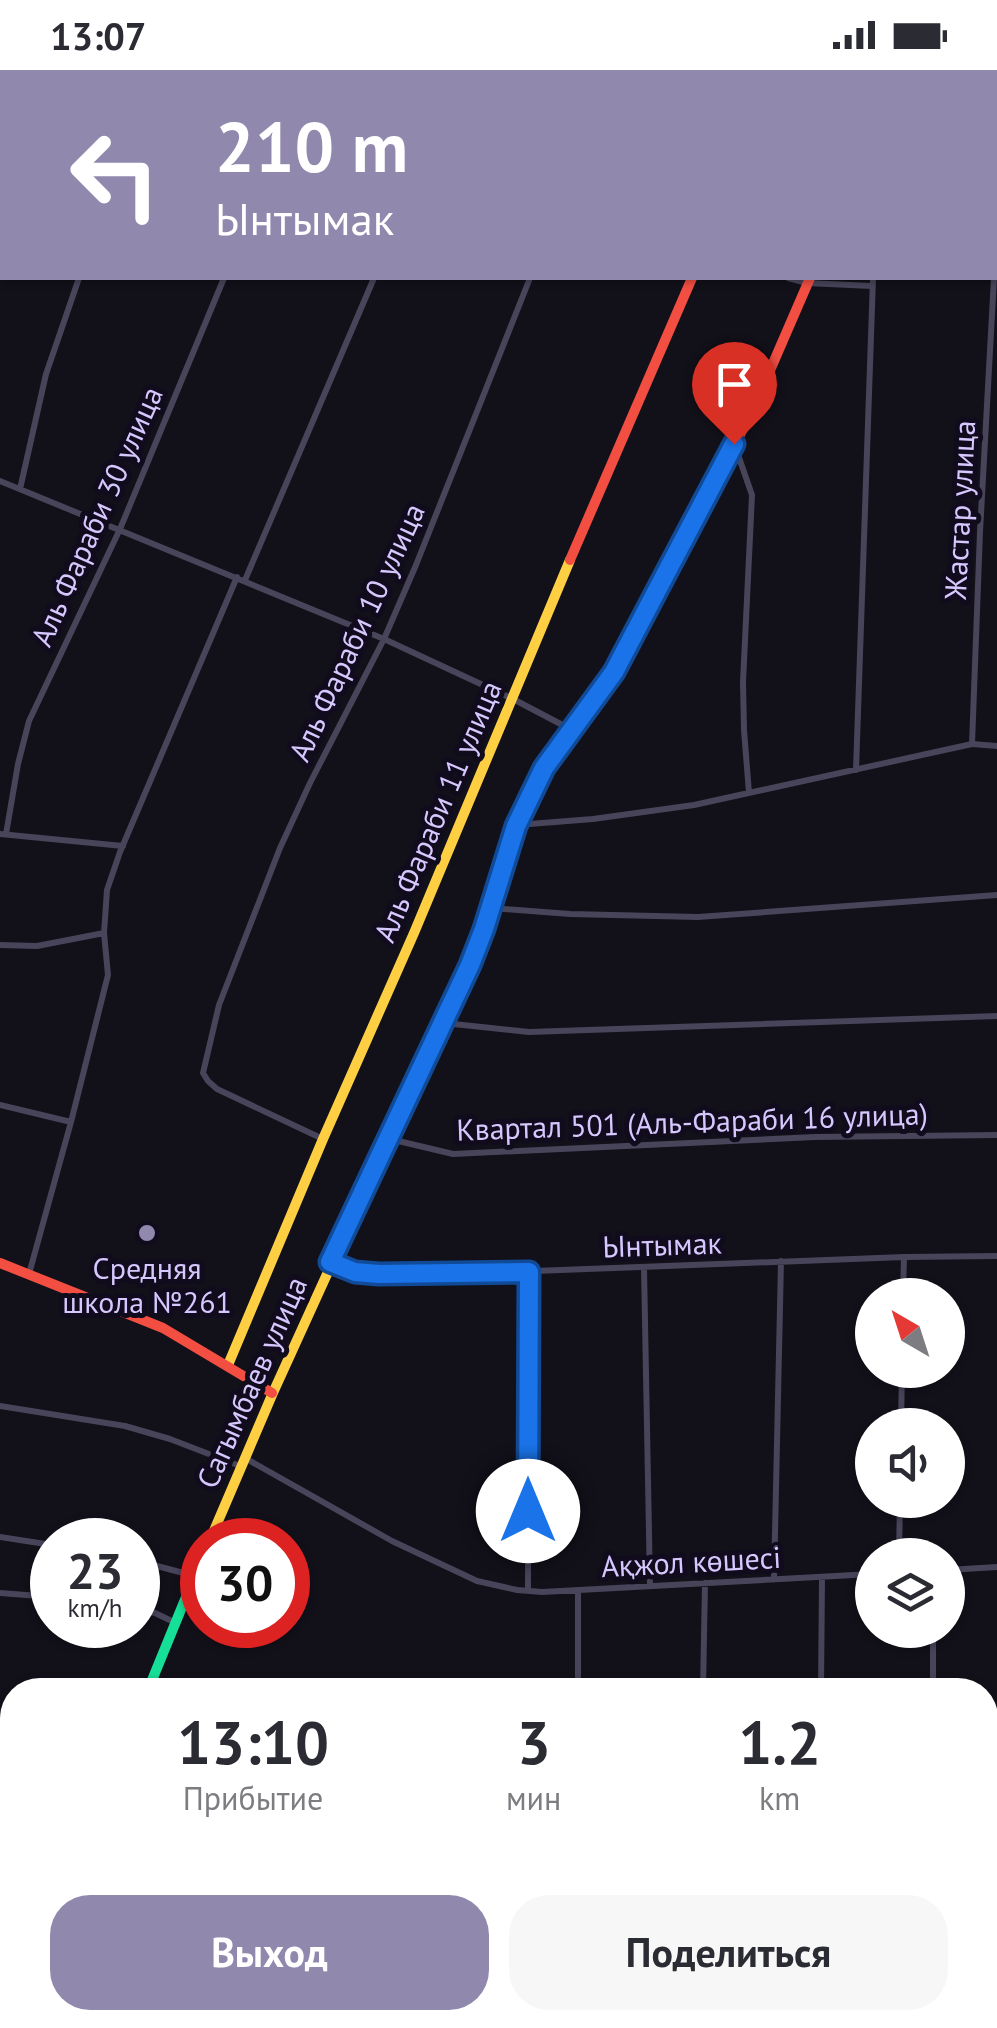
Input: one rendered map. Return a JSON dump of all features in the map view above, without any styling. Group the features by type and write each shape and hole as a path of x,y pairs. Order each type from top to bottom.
{"street":[{"path":"20,489 46,374 78,280"},
{"name":"Аль Фараби 30 улица","path":"3,834 29,721 120,529 223,280"},
{"path":"29,1274 108,975 104,934 107,890 373,280"},
{"name":"Аль Фараби 10 улица","path":"323,1139 208,1081 203,1072 219,1005 280,848 384,639 529,280"},
{"name":"Аль Фараби 11 улица","path":"228,1364 691,280"},
{"path":"808,280 873,282 856,770"},
{"name":"Сагымбаев улица","path":"219,1518 330,1262 470,965 517,825 544,768 614,672 752,412 808,280"},
{"name":"Жастар улица","path":"972,744 994,280"},
{"path":"734,444 752,496 743,682 749,793"},
{"path":"0,481 384,639 572,730"},
{"path":"517,825 694,805 972,744 997,746"},
{"path":"3,834 123,846"},
{"path":"491,908 698,917 997,895"},
{"path":"0,945 36,946 104,934"},
{"path":"443,1022 529,1032 997,1016"},
{"path":"0,1106 71,1122"},
{"name":"Квартал 501 (Аль-Фараби 16 улица)","path":"390,1139 452,1154 815,1136 997,1135"},
{"name":"Ынтымак","path":"330,1262 355,1272 379,1274 997,1256"},
{"path":"903,1278 904,1257"},
{"path":"774,1579 781,1262"},
{"path":"0,1263 163,1328 272,1393"},
{"path":"644,1268 650,1586"},
{"path":"528,1591 529,1272"},
{"name":"Ақжол көшесі","path":"0,1406 125,1426 242,1462 477,1581 528,1591 855,1575"},
{"path":"0,1536 30,1541"},
{"path":"965,1569 997,1568"},
{"path":"821,1678 822,1577"},
{"path":"703,1678 704,1583"},
{"path":"578,1590 578,1678"},
{"path":"0,1592 30,1595"},
{"path":"153,1678 180,1612"},
{"path":"160,1615 176,1622"},
{"path":"933,1648 933,1678"}],"traffic: fast":[{"path":"363,1195 470,965 516,826 544,769 614,672 692,525"},
{"path":"153,1678 180,1612"}],"traffic: slow":[{"path":"228,1365 570,560"},
{"path":"219,1518 363,1195"}],"traffic: jam":[{"path":"570,560 691,280"},
{"path":"692,525 752,412 809,280"},
{"path":"0,1263 163,1328 272,1393"}],"place":[{"name":"Средняя школа №261","path":"147,1233"}],"route":[{"path":"528,1511 529,1272 379,1274 355,1272 330,1262 470,965 516,826 544,768 614,672 734,444"}]}
